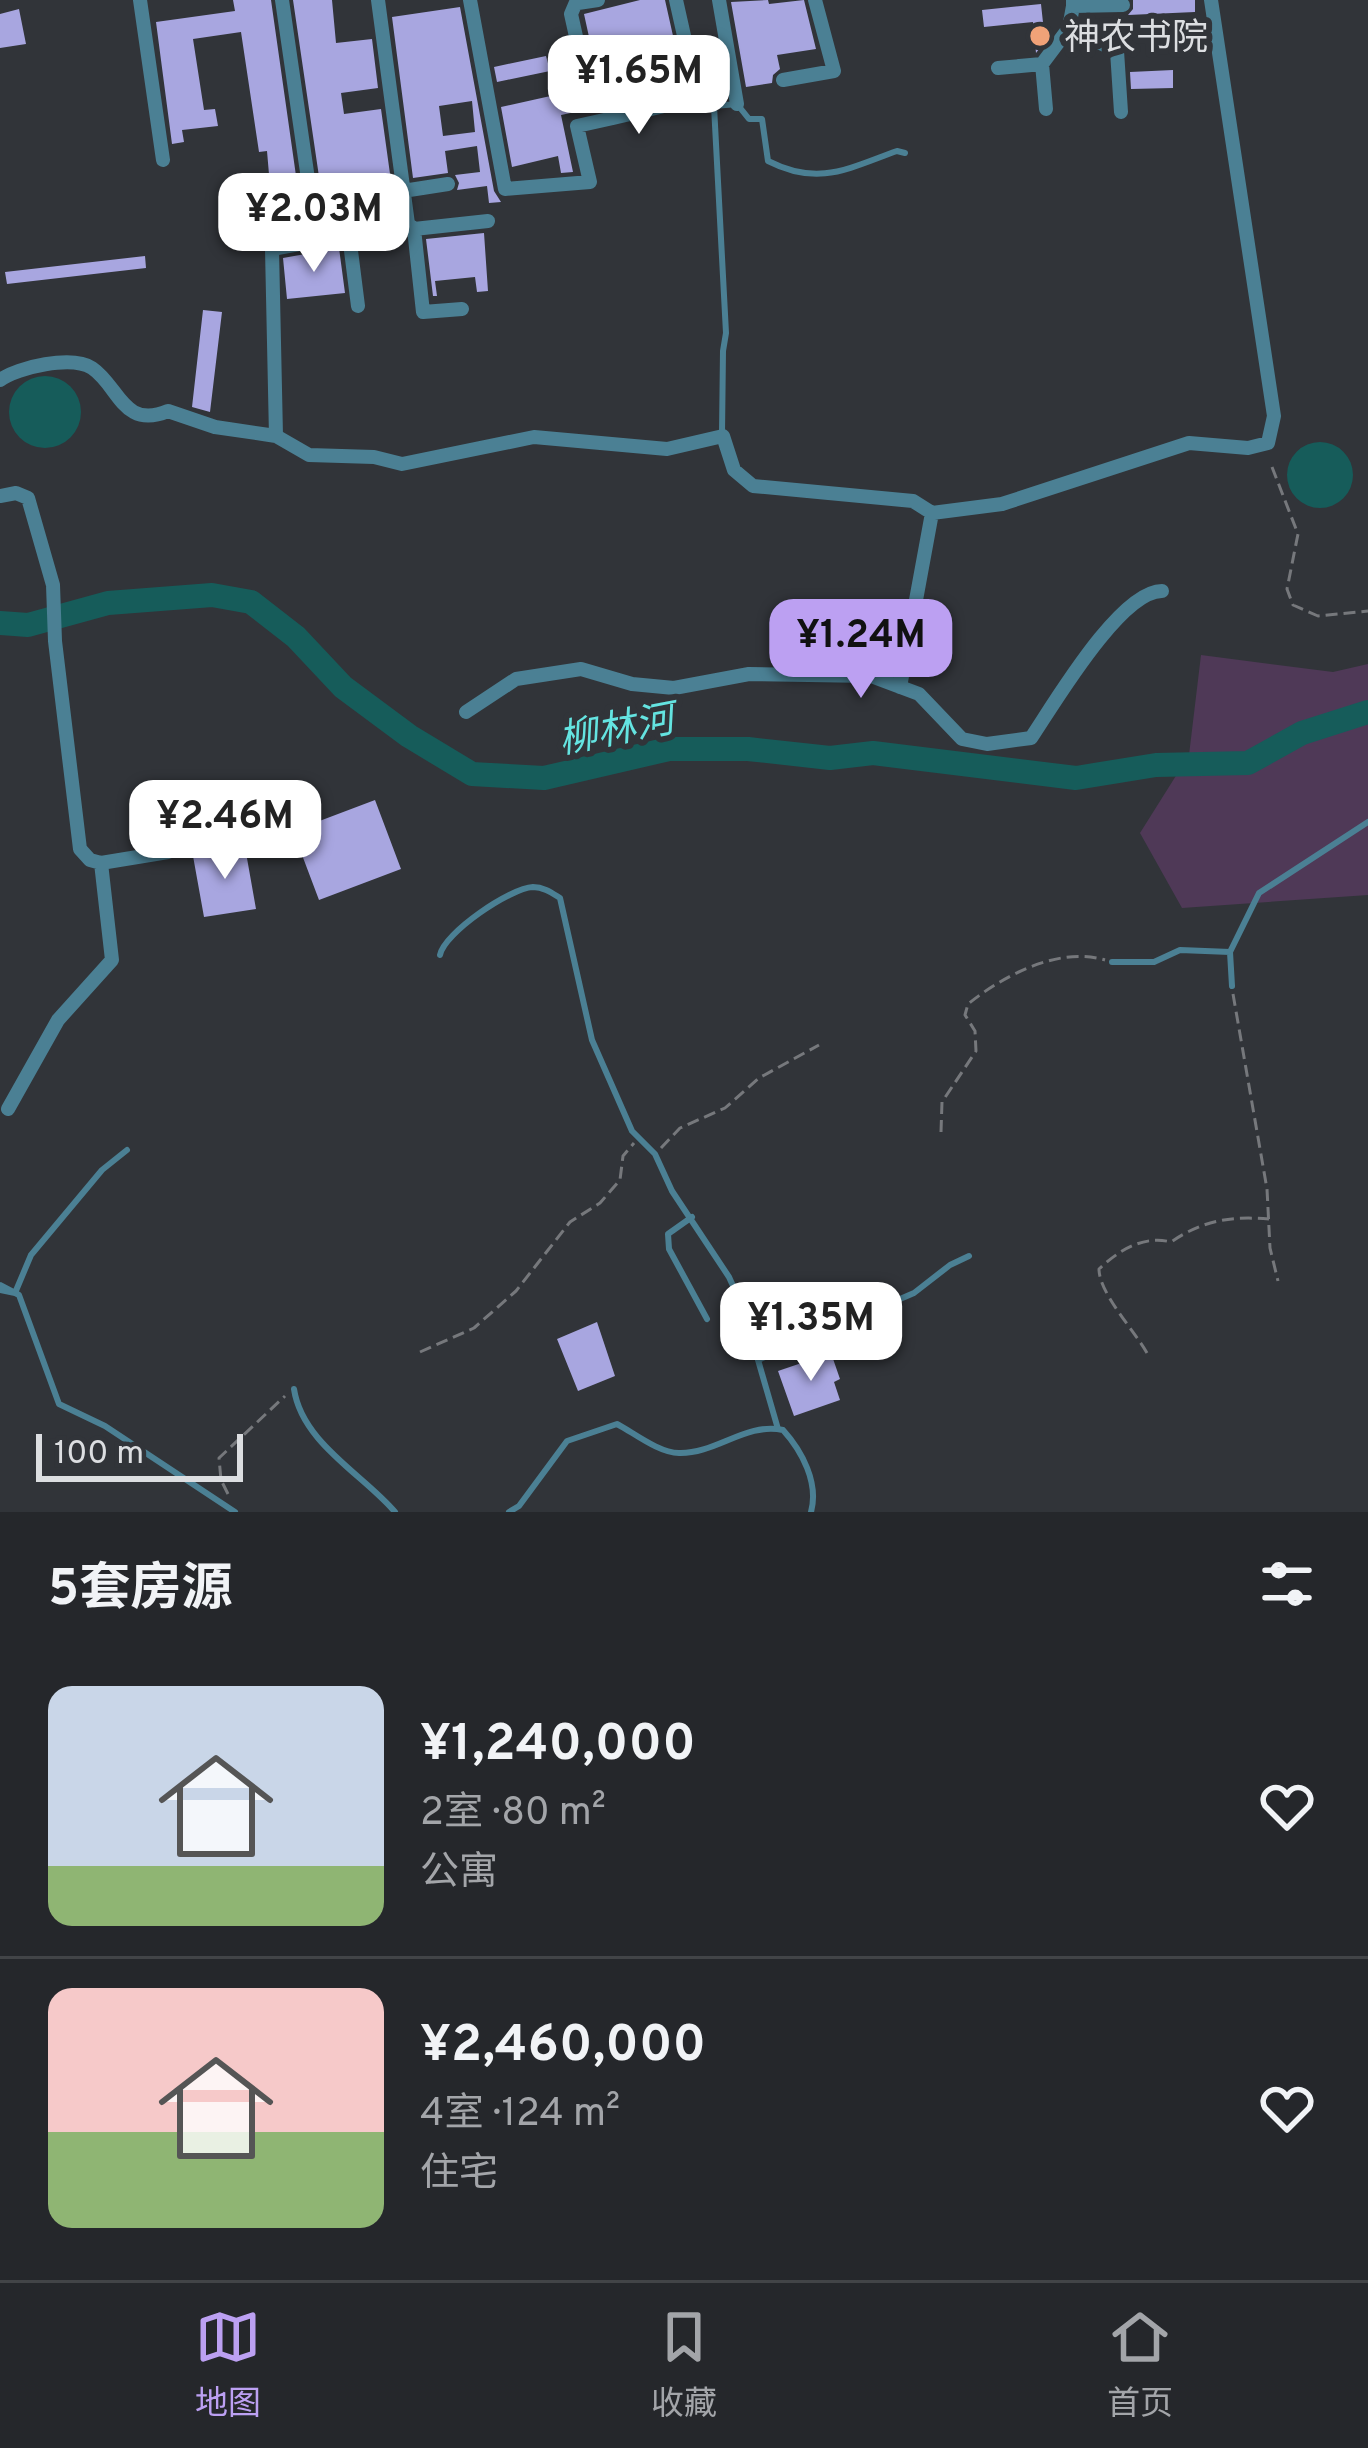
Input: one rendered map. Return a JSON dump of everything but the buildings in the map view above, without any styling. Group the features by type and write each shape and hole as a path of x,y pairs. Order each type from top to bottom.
{"street":[{"path":"140,0 163,160"},
{"path":"282,0 317,241"},
{"path":"378,0 423,311 463,309"},
{"path":"470,0 505,189 590,182 577,126 698,98 676,0"},
{"path":"598,0 578,2 571,14 583,68 602,65 613,118"},
{"path":"719,0 737,104"},
{"path":"784,80 834,70 815,0"},
{"path":"0,380 31,366 82,363 96,370 125,409 156,416 168,411 215,428 276,436 309,454 374,457 402,464 534,436 667,448 722,436 734,470 753,486 913,501 932,513 1003,504 1189,443 1249,448 1268,442 1274,416 1211,0"},
{"path":"1046,109 1042,64 1069,28 1073,3 1123,5"},
{"path":"1069,28 1117,51 1121,112"},
{"path":"998,68 1042,64"},
{"path":"404,191 448,184"},
{"path":"276,436 272,249 411,226 488,221"},
{"path":"349,235 358,305"},
{"path":"0,496 28,497 53,585 55,641 80,849 101,863 168,852"},
{"path":"900,687 932,513"},
{"path":"466,712 516,679 581,669 632,684 674,688 749,674 871,676 919,694 962,739 987,744 1031,738 1127,609 1152,591 1162,591"},
{"path":"8,1108 58,1020 112,960 101,863"}],"lane":[{"path":"722,436 726,333 714,106 737,104 749,118 762,119 768,161 785,170 828,175 897,151 905,153"},
{"path":"1232,986 1230,952 1259,892 1368,822"},
{"path":"440,955 442,945 461,926 518,891 532,887 560,898 592,1040 640,1139 656,1154 672,1191 692,1217 743,1308 778,1429"},
{"path":"1112,962 1154,962 1180,950 1230,952"},
{"path":"15,1293 32,1255 102,1171 127,1150"},
{"path":"692,1217 668,1234 669,1249 707,1319"},
{"path":"758,1360 914,1293 950,1264 970,1256"},
{"path":"0,1288 15,1293 59,1404 105,1426 235,1512"},
{"path":"293,1389 296,1408 338,1462 395,1512"},
{"path":"509,1512 519,1506 567,1441 617,1424 674,1454 708,1449 762,1428 778,1429 788,1435 805,1462 813,1492 812,1512"}],"path":[{"path":"1272,467 1298,534 1287,590 1293,605 1318,616 1368,611"},
{"path":"940,1132 942,1102 976,1051 975,1031 965,1016 968,1004 988,988 1058,958 1096,957 1112,962"},
{"path":"1232,986 1278,1281"},
{"path":"656,1154 680,1128 724,1108 759,1078 819,1045"},
{"path":"420,1352 474,1328 515,1291 570,1222 600,1203 620,1180 623,1156 640,1139"},
{"path":"1147,1352 1129,1320 1105,1292 1099,1269 1143,1240 1172,1242 1207,1222 1230,1217 1269,1219"},
{"path":"229,1496 221,1480 220,1458 293,1389"}],"shaded area":[{"path":"45,376 71,386 81,412 71,438 45,448 19,438 9,412 19,386"},
{"path":"1320,442 1344,451 1353,475 1344,499 1320,508 1296,499 1287,475 1296,451"},
{"path":"1201,655 1333,672 1368,664 1368,895 1182,908 1140,833 1189,755"}],"waterway":[{"name":"柳林河","path":"0,623 28,625 108,603 212,595 251,602 296,637 343,687 409,736 472,774 544,778 669,749 748,749 830,758 873,753 1076,778 1156,765 1248,763 1302,733 1368,712"}],"place":[{"name":"神农书院","path":"1040,36"}]}
